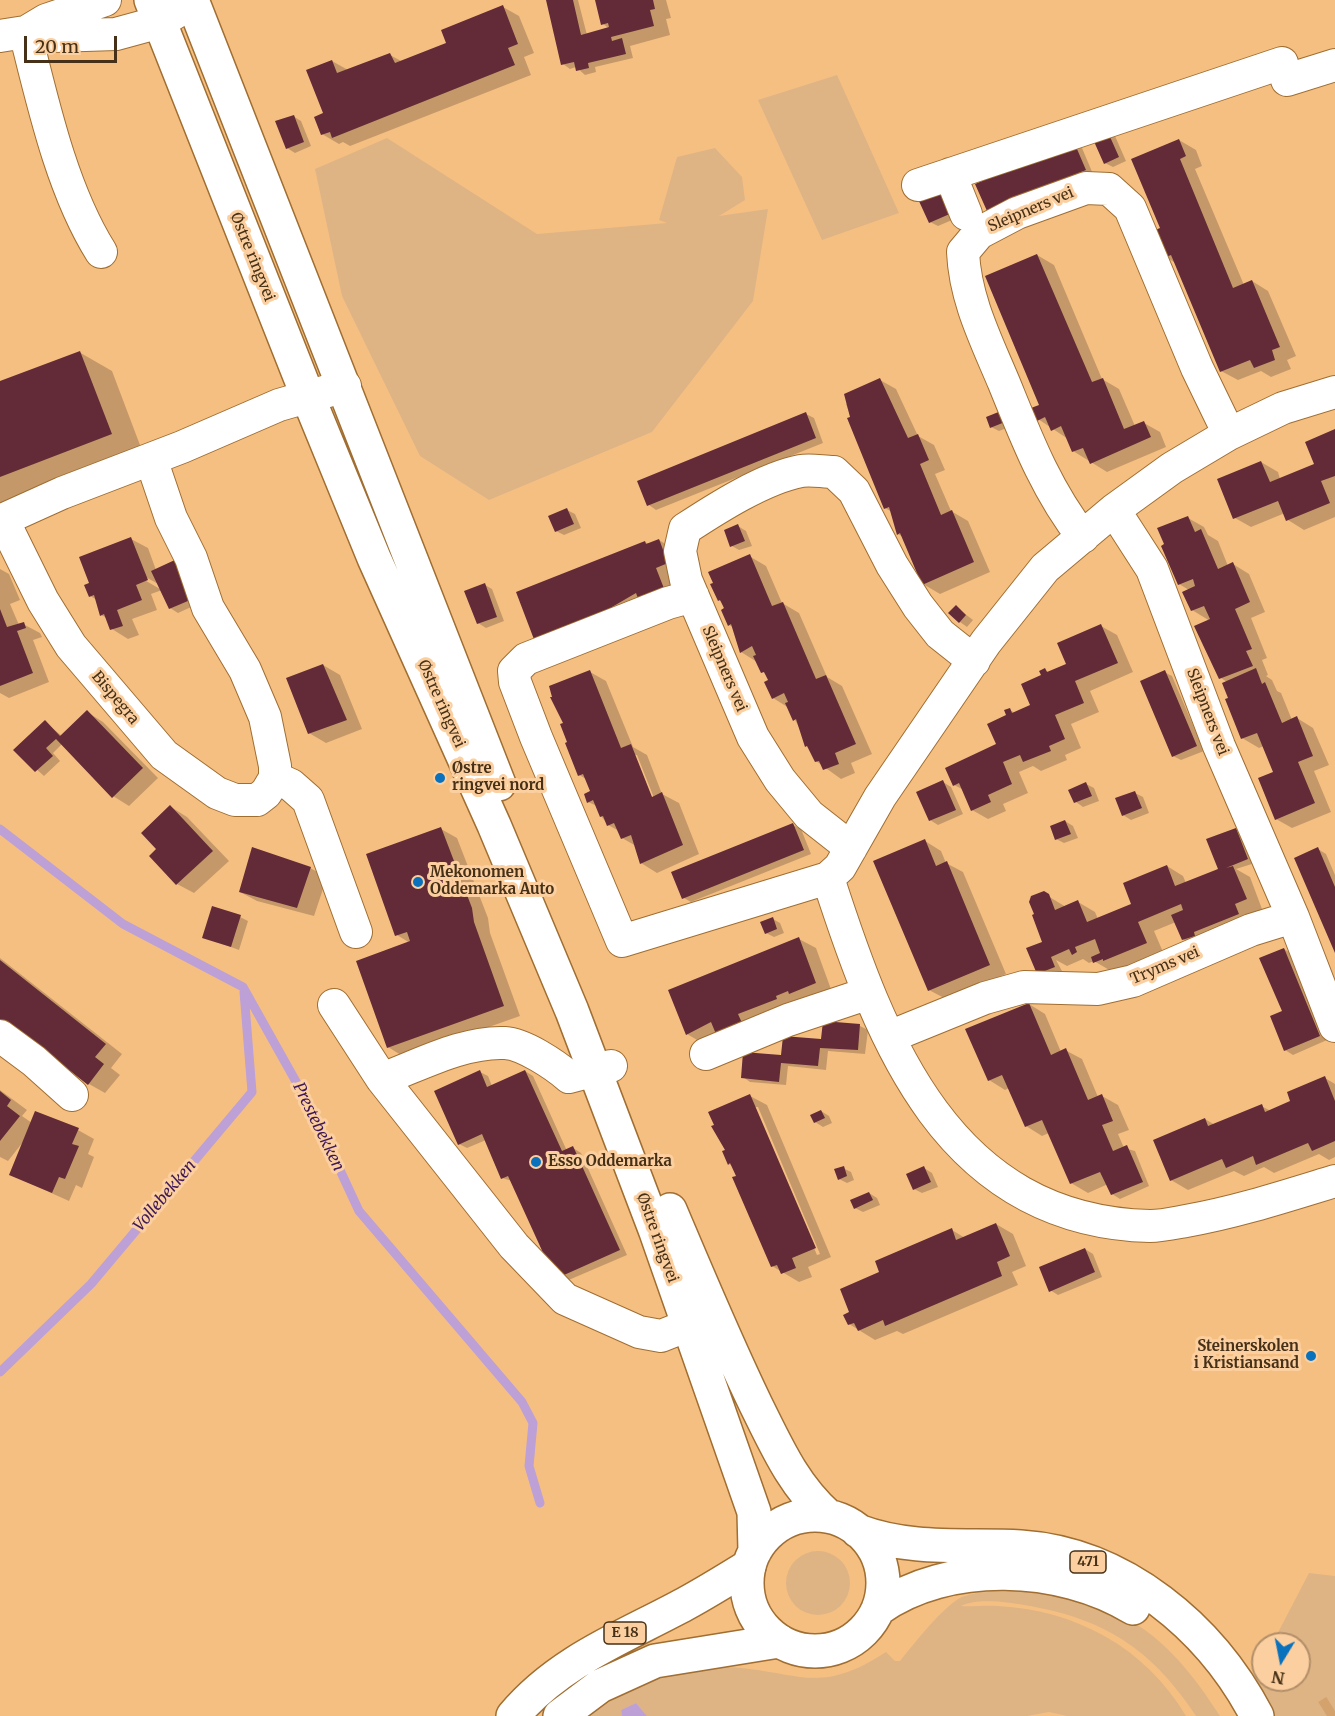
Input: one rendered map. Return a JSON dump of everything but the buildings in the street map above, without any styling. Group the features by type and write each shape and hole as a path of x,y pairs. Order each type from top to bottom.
{"main road":[{"name":"Østre ringvei","path":"190,1 345,386 602,1069 656,1232 701,1319 782,1458 804,1493 828,1516"},
{"name":"Østre ringvei","path":"156,11 374,558 494,825 572,1011 602,1069"},
{"name":"Østre ringvei","path":"701,1319 754,1512 757,1527 752,1558"},
{"name":"471","path":"1233,1716 1198,1662 1164,1631 1128,1605 1087,1587 1065,1580 1022,1574 977,1575 931,1582 896,1595 878,1609 861,1633 836,1647 807,1650 779,1641 761,1624 752,1609 747,1591 752,1558 763,1539 786,1522 799,1517 828,1516 858,1531 901,1543 1025,1547 1072,1557 1095,1565 1139,1587 1196,1630 1228,1667 1257,1716"},
{"name":"471","path":"858,1531 870,1543 878,1558 882,1592 878,1609"},
{"name":"E 18","path":"513,1716 551,1677 597,1647 686,1603 752,1558"},
{"name":"E 18","path":"560,1716 600,1686 655,1661 779,1641"}],"street":[{"path":"13,34 105,0"},
{"path":"13,34 54,36 116,34 156,11 190,1"},
{"path":"13,34 43,102 84,224 101,252"},
{"path":"918,185 1284,71 1335,65"},
{"path":"950,174 966,214"},
{"name":"Sleipners vei","path":"1083,537 1063,511 1042,475 974,310 964,279 963,252 979,233 1054,197 1086,188 1109,189 1130,208 1197,369 1229,434"},
{"name":"Bispegra","path":"275,778 266,793 257,800 235,800 217,793 164,755 71,646 43,600 1,521 62,493 151,459 279,405 345,386"},
{"path":"693,596 668,603 537,654 516,666 515,682 519,693 622,941 828,878 840,867 885,789 974,661 1016,602 1045,568 1114,510 1172,468 1229,434 1283,408 1335,392"},
{"path":"151,459 171,518 191,558 208,608 245,670 265,717 275,766 275,778 291,785 308,800 356,932"},
{"name":"Sleipners vei","path":"851,848 808,815 780,780 758,745 736,701 686,580 680,550 685,529 723,504 760,486 802,471 834,472 854,491 892,565 918,606 940,634 974,661"},
{"name":"Sleipners vei","path":"1114,510 1152,569 1219,746 1293,917"},
{"path":"828,878 869,993 889,1037 936,1119 971,1156 1016,1189 1057,1210 1105,1222 1152,1226 1247,1208 1335,1181"},
{"path":"1293,917 1335,1026"},
{"name":"Tryms vei","path":"889,1037 985,998 1024,987 1098,989 1133,981 1251,930 1293,917"},
{"path":"706,1054 788,1020 869,993"},
{"path":"334,1005 382,1079 514,1246 565,1299 639,1332 662,1336 701,1319"},
{"path":"0,1036 34,1061 72,1095"},
{"path":"382,1079 478,1045 508,1043 553,1063 569,1077 602,1069"}],"shaded area":[{"path":"837,75 899,213 822,240 758,100"},
{"path":"387,138 537,234 667,223 659,220 677,157 715,148 742,177 745,200 719,216 768,209 753,301 652,432 489,500 420,456 342,296 315,169"},
{"path":"818,1551 836,1557 844,1565 850,1583 844,1601 836,1609 818,1615 800,1609 792,1601 786,1583 792,1565 800,1557"},
{"path":"1309,1573 1335,1576 1335,1716 1270,1716 1261,1692 1311,1692 1311,1632 1278,1632"},
{"path":"1019,1591 1054,1594 1085,1601 1112,1611 1137,1625 1160,1642 1181,1663 1220,1716 1196,1716 1162,1672 1124,1640 1102,1628 1053,1611 992,1601 961,1606 1027,1609 1055,1615 1106,1637 1130,1652 1151,1671 1170,1692 1186,1716 1067,1716 1049,1712 1027,1716 647,1716 636,1703 621,1710 622,1716 589,1716 636,1687 688,1670 724,1667 806,1678 841,1674 862,1666 886,1652 895,1661 900,1661 955,1601 983,1592"},
{"path":"636,1703 647,1716 622,1716 621,1710"}],"waterway":[{"name":"Prestebekken","path":"0,829 123,924 243,987 313,1112 359,1211 522,1402 533,1423 529,1466 540,1503"},
{"name":"Vollebekken","path":"0,1372 91,1284 252,1092 244,992"}],"tunnel":[{"path":"1327,1716 1335,1711"}],"place":[{"name":"Østre ringvei nord","path":"440,778"},
{"name":"Mekonomen Oddemarka Auto","path":"418,882"},
{"name":"Esso Oddemarka","path":"536,1162"},
{"name":"Steinerskolen i Kristiansand","path":"1311,1356"}]}
